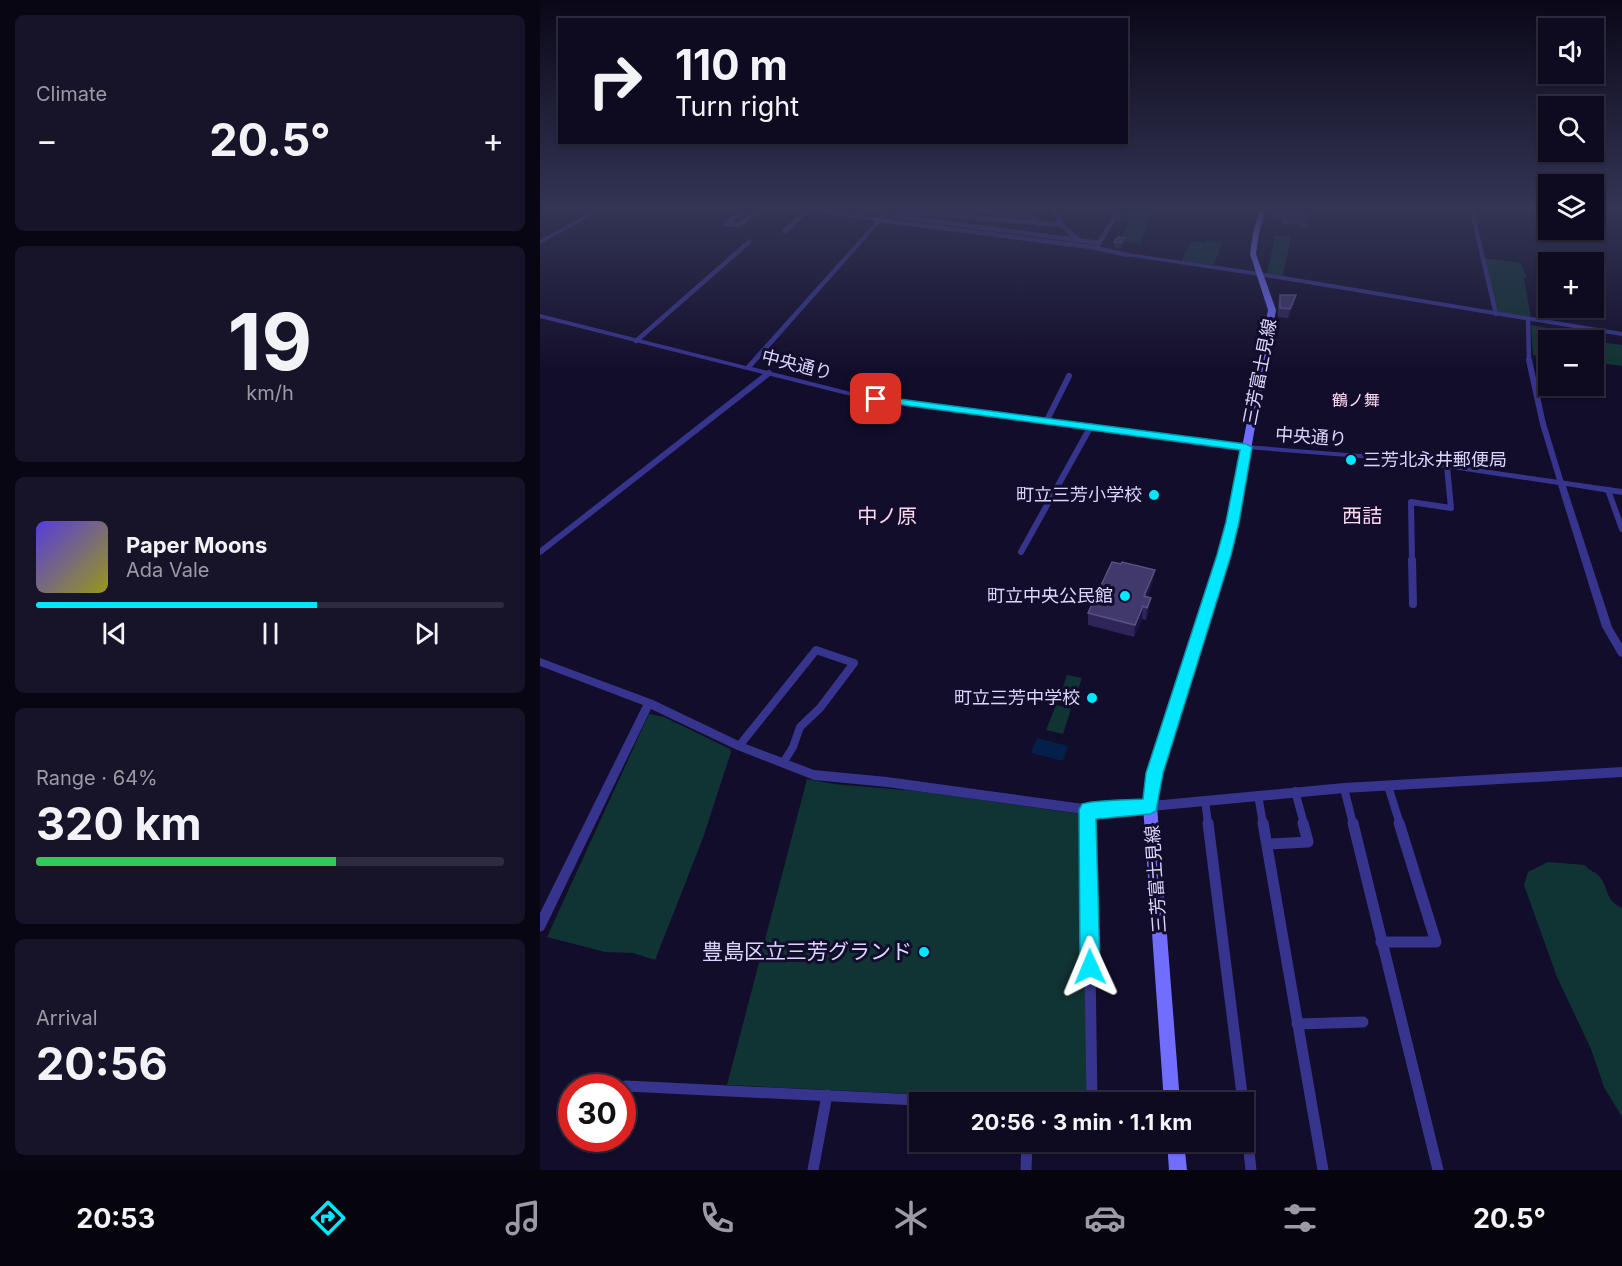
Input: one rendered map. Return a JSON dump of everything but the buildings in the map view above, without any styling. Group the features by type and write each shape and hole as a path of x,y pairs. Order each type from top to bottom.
{"main road":[{"name":"三芳富士見線","path":"1171,1092 1150,806 1155,773 1227,544 1246,447 1272,310 1255,263"},
{"path":"1177,1152 1178,1170"}],"street":[{"path":"636,341 725,263"},
{"path":"747,368 842,263"},
{"path":"1180,263 1622,334"},
{"path":"1484,263 1497,314"},
{"name":"中央通り","path":"540,316 859,396 1246,447 1399,459 1622,492"},
{"path":"1528,319 1530,364 1549,448 1607,627 1622,652"},
{"path":"540,552 769,373"},
{"path":"1047,420 1069,376"},
{"path":"1021,552 1091,426"},
{"path":"1413,604 1411,502 1451,508 1447,466"},
{"path":"1608,490 1622,529"},
{"path":"739,746 816,650 854,663 820,708 800,727 793,747 783,763"},
{"path":"540,662 649,703 739,746 814,775 843,780 887,782 1088,810 1098,811 1295,791 1622,772"},
{"path":"540,926 649,703"},
{"path":"1381,942 1436,942 1388,786"},
{"path":"1344,788 1438,1170"},
{"path":"1268,844 1308,842 1295,791"},
{"path":"1258,795 1323,1170"},
{"path":"1205,800 1242,1092"},
{"path":"1088,810 1092,1092"},
{"path":"1297,1024 1363,1022"},
{"path":"636,1087 909,1099"},
{"path":"813,1170 826,1095"},
{"path":"1026,1170 1027,1152"},
{"path":"1249,1152 1251,1170"}],"green space":[{"path":"1195,263 1215,263 1214,265"},
{"path":"1269,263 1286,263 1283,276 1267,273"},
{"path":"1485,263 1521,263 1527,278 1524,278 1531,318 1498,312"},
{"path":"1531,325 1559,330 1538,330 1538,356 1533,355"},
{"path":"1604,343 1622,345 1622,366 1604,364"},
{"path":"1067,675 1082,678 1074,701 1059,698"},
{"path":"1056,705 1071,709 1063,734 1046,730"},
{"path":"649,714 664,717 730,749 731,752 703,838 655,960 633,953 605,952 547,937"},
{"name":"豊島区立三芳グランド","path":"807,779 834,784 916,791 1081,814 1085,818 1088,1092 909,1094 727,1085"},
{"path":"1548,862 1585,865 1600,877 1610,898 1622,908 1622,1117 1604,1087 1591,1049 1557,977 1524,885 1528,872"}],"water":[{"path":"1037,738 1068,746 1063,761 1031,753"}],"place":[{"name":"三芳北永井郵便局","path":"1351,460"},
{"name":"町立三芳小学校","path":"1154,495"},
{"name":"町立中央公民館","path":"1125,596"},
{"name":"町立三芳中学校","path":"1092,698"},
{"name":"豊島区立三芳グランド","path":"924,952"}],"district":[{"name":"鶴ノ舞","path":"1356,400"},
{"name":"中ノ原","path":"887,516"},
{"name":"西詰","path":"1362,516"}],"route":[{"path":"876,399 1246,447 1233,522 1152,783 1150,806 1088,810 1090,967"}]}
